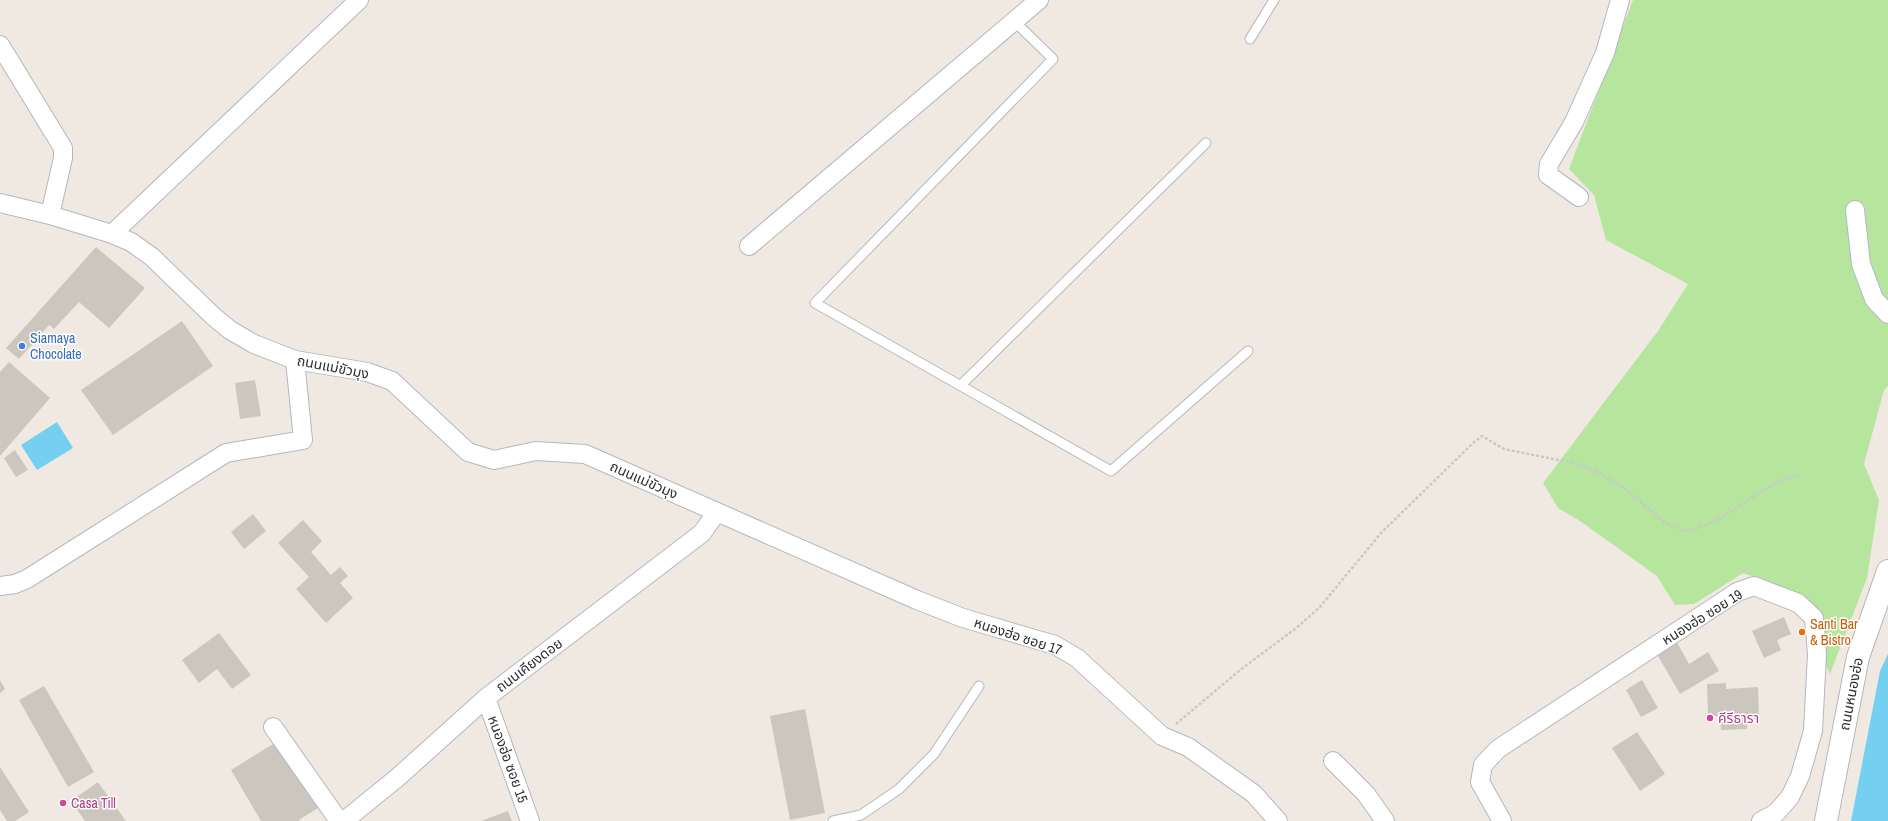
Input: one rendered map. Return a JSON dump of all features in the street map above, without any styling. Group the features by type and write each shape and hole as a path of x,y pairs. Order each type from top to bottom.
{"street":[{"path":"112,234 359,0"},
{"path":"749,246 1039,0"},
{"path":"1579,197 1548,175 1549,164 1574,122 1605,53 1620,0"},
{"path":"0,45 63,148 50,216"},
{"name":"ถนนแม่ขัวมุง","path":"0,203 112,234 131,242 152,257 213,316 230,330 254,344 295,360 367,372 392,381 468,452 494,460 536,451 585,454 717,512"},
{"path":"1855,210 1861,264 1874,299 1888,314"},
{"path":"0,586 15,584 27,579 226,452 303,440 295,360"},
{"name":"ถนนเคียงดอย","path":"344,821 397,778 486,698 702,533 717,512"},
{"name":"หนองฮ่อ ซอย 17","path":"717,512 828,562 963,618 1055,645 1077,658 1162,736 1188,747 1248,789 1272,812 1278,821"},
{"name":"ถนนหนองฮ่อ","path":"1826,821 1858,657 1888,571"},
{"name":"หนองฮ่อ ซอย 19","path":"1502,821 1480,782 1483,765 1498,749 1737,592 1754,586 1798,603 1814,618 1817,654 1813,731 1800,776 1790,796 1776,813 1761,821"},
{"name":"หนองฮ่อ ซอย 15","path":"486,698 530,821"},
{"path":"273,727 339,821"},
{"path":"1333,761 1366,794 1385,821"}],"lane":[{"path":"1250,39 1274,0"},
{"path":"1014,21 1054,59 814,302 1111,471 1248,351"},
{"path":"960,385 1206,143"},
{"path":"832,821 861,815 899,789 934,754 979,686"}],"path":[{"path":"1162,736 1240,670 1295,630 1319,608 1381,533 1482,436 1504,449 1573,463 1598,472 1624,488 1665,522 1683,531 1697,529 1725,515 1776,483 1800,473"}],"green space":[{"path":"1633,0 1888,0 1888,386 1884,390 1864,464 1879,500 1867,578 1830,674 1800,611 1772,583 1743,573 1694,604 1675,605 1657,576 1580,521 1558,508 1543,483 1658,331 1688,284 1606,240 1594,195 1569,169"}],"water":[{"path":"57,422 73,448 37,470 21,445"},
{"path":"1888,654 1888,821 1851,821 1880,671"}],"building":[{"path":"96,247 145,288 109,328 79,302 54,329 49,325 19,359 6,348"},
{"path":"182,321 213,366 113,435 81,390"},
{"path":"9,362 50,398 0,456 0,372"},
{"path":"255,380 261,416 240,419 235,383"},
{"path":"15,450 28,470 16,477 4,458"},
{"path":"253,514 266,531 244,549 231,532"},
{"path":"303,520 322,541 311,552 331,575 340,567 348,576 340,583 353,598 326,623 296,589 309,577 278,543"},
{"path":"1784,617 1791,634 1777,640 1781,650 1764,658 1752,631"},
{"path":"219,633 251,675 232,689 217,669 199,683 182,660"},
{"path":"1674,637 1689,664 1708,652 1719,671 1680,694 1654,649"},
{"path":"0,680 5,689 0,693"},
{"path":"1642,680 1658,708 1641,717 1626,690"},
{"path":"1726,683 1726,689 1758,687 1759,719 1747,719 1747,729 1721,730 1720,716 1708,716 1707,684"},
{"path":"44,686 94,772 68,787 19,700"},
{"path":"805,709 825,813 790,820 770,716"},
{"path":"1637,732 1665,774 1640,791 1612,748"},
{"path":"278,741 318,808 299,820 300,821 261,821 231,770"},
{"path":"0,767 29,812 15,821 7,821 0,810"},
{"path":"98,782 126,821 85,821 71,801"},
{"path":"508,811 512,821 481,821"}],"place":[{"name":"Siamaya Chocolate","path":"22,346"},
{"name":"Santi Bar & Bistro","path":"1802,632"},
{"name":"คีรีธารา","path":"1710,718"},
{"name":"Casa Till","path":"63,803"}]}
